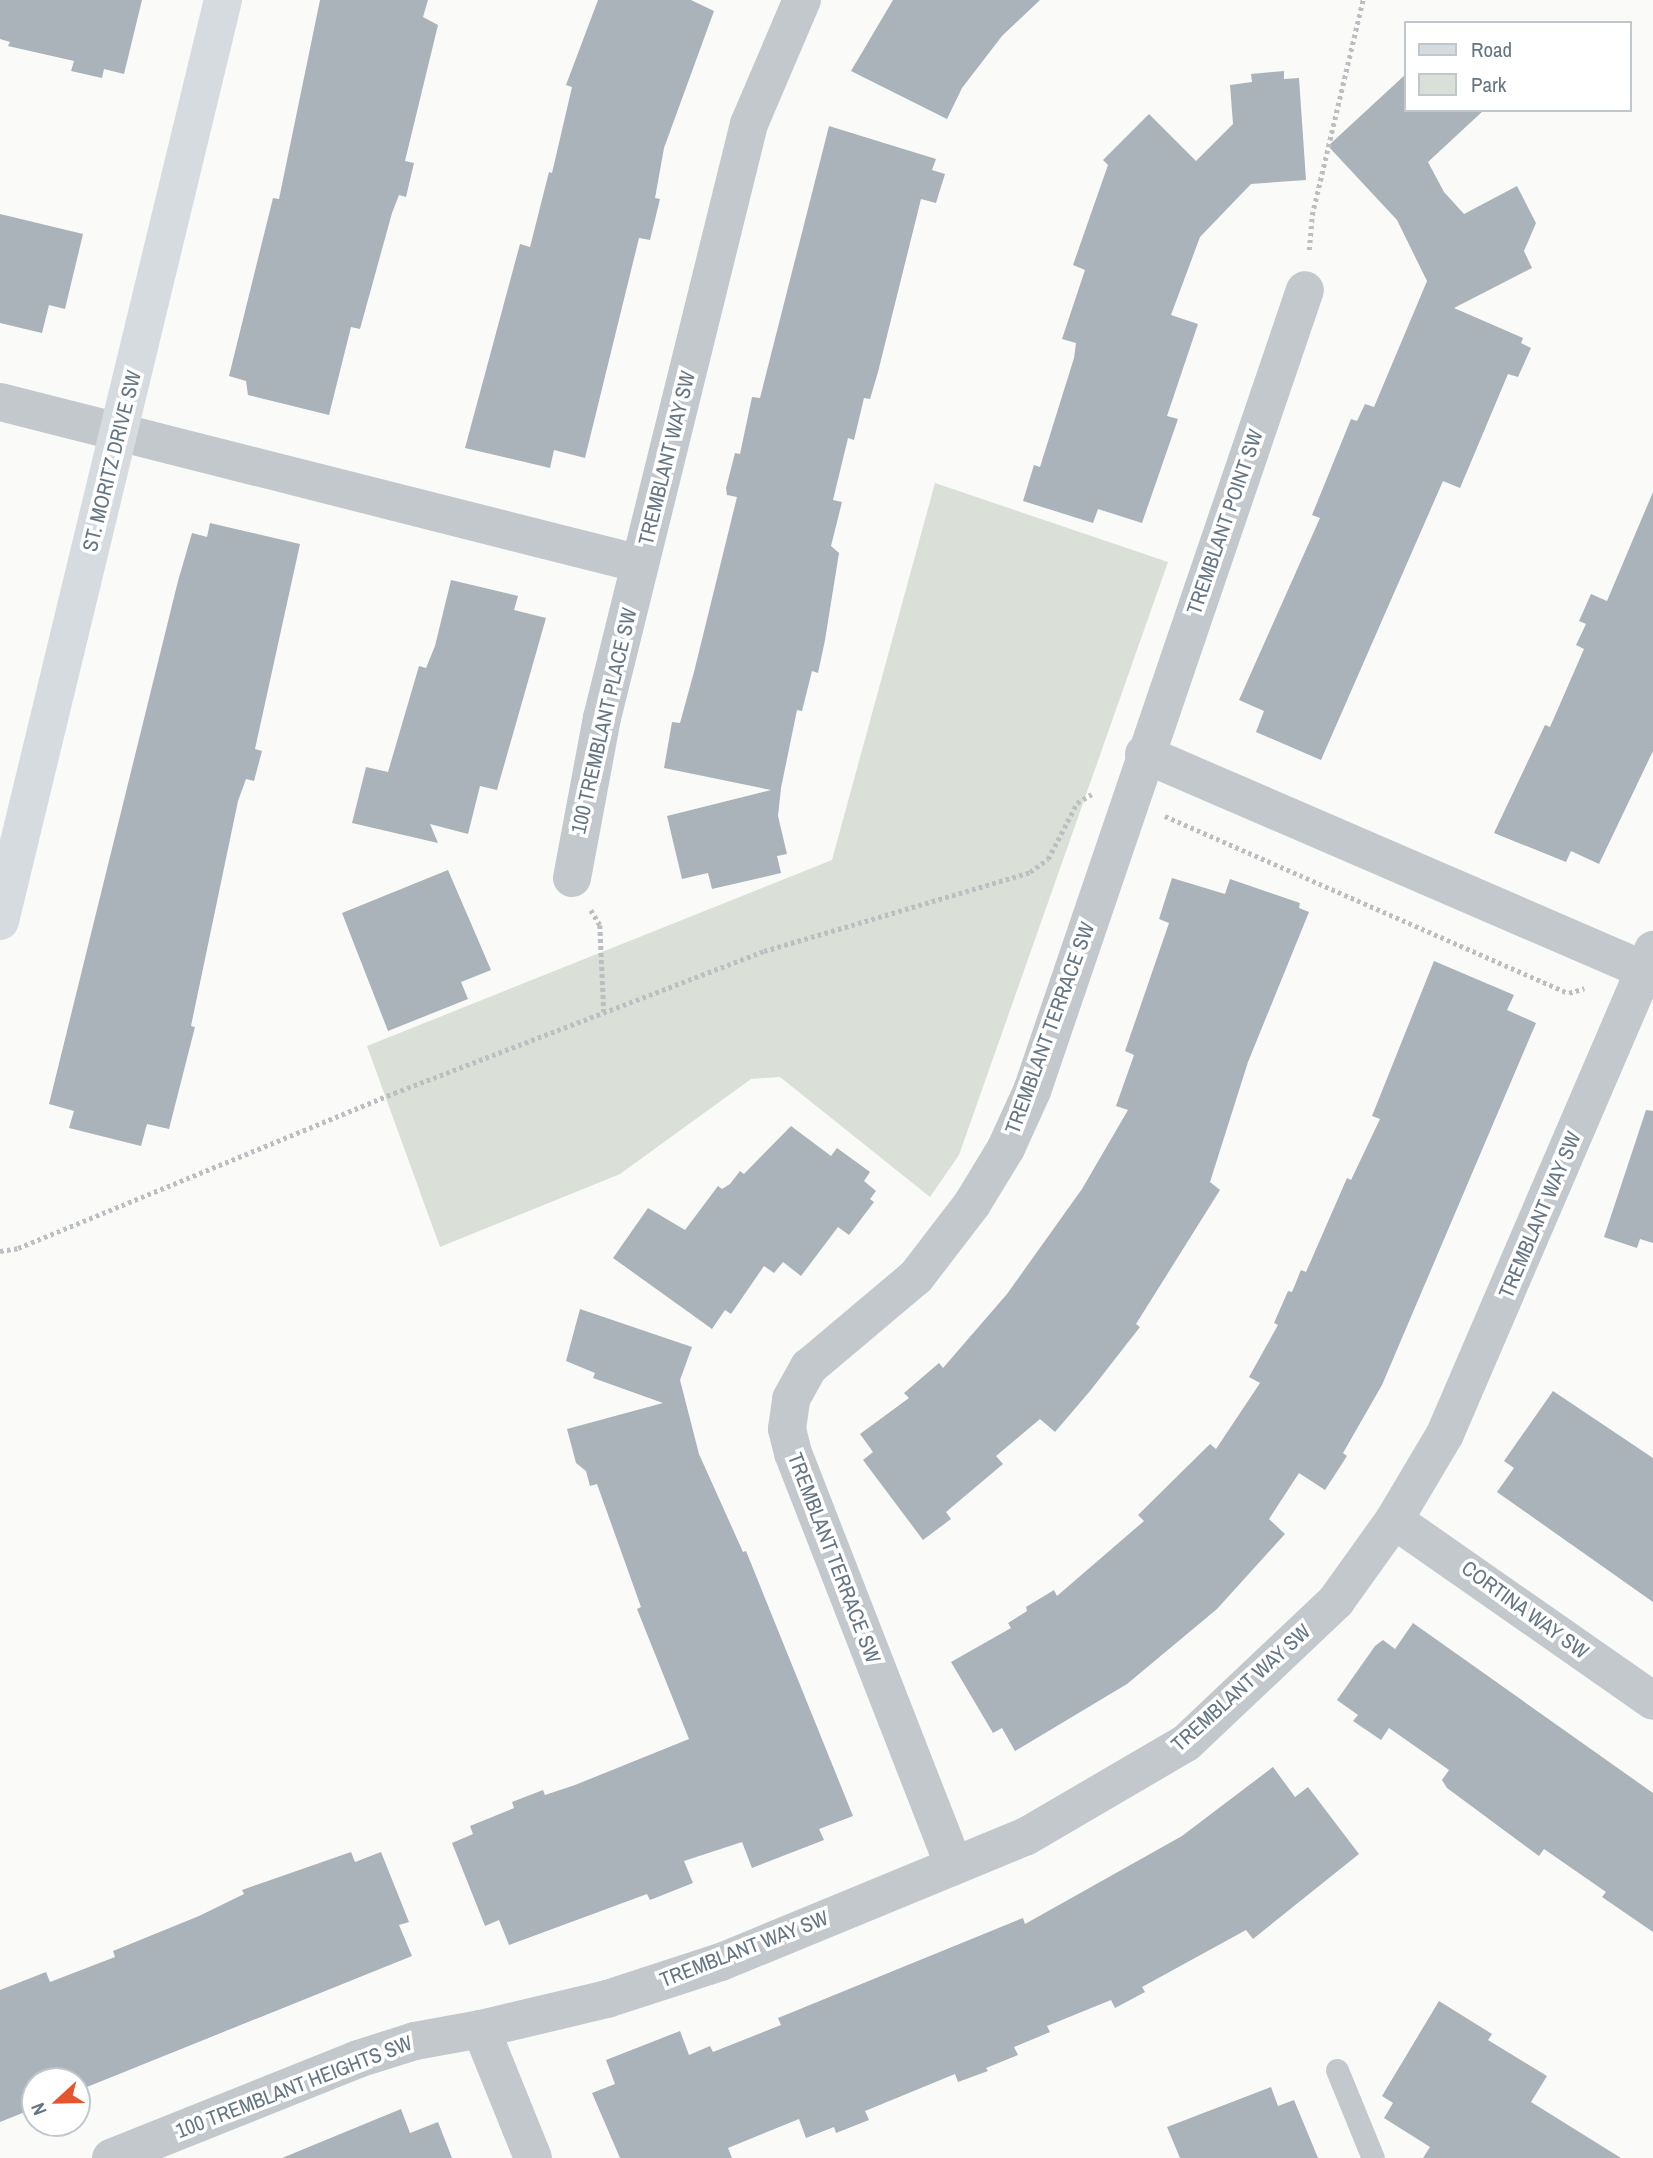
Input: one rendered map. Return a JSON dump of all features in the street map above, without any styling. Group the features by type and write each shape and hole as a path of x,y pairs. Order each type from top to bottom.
{"street":[{"name":"ST. MORITZ DRIVE SW","path":"0,921 223,0"},
{"name":"TREMBLANT WAY SW","path":"0,402 640,564 749,124 802,0"},
{"name":"TREMBLANT POINT SW","path":"1144,754 1305,289"},
{"name":"100 TREMBLANT PLACE SW","path":"572,878 599,731 640,564"},
{"name":"TREMBLANT TERRACE SW","path":"954,1866 793,1453 787,1429 791,1399 809,1367 916,1278 972,1204 1006,1148 1032,1091 1144,754"},
{"path":"1144,754 1651,968"},
{"name":"TREMBLANT WAY SW","path":"481,2029 607,1999 721,1962 1025,1837 1186,1743 1336,1601 1394,1520 1445,1434 1651,968"},
{"name":"CORTINA WAY SW","path":"1394,1520 1653,1701"},
{"path":"481,2029 533,2158"},
{"name":"100 TREMBLANT HEIGHTS SW","path":"111,2158 358,2059 415,2041 481,2029"}],"lane":[{"path":"1336,2070 1373,2158"}],"path":[{"path":"1305,289 1312,215 1363,0"},
{"path":"0,1251 18,1248 604,1012 764,951 1030,872 1048,859 1077,803 1086,793 1130,796 1178,823 1569,993 1651,968"},
{"path":"572,878 600,925 604,1012"}],"green space":[{"path":"935,483 1168,562 959,1155 930,1197 780,1077 751,1079 620,1174 440,1247 367,1046 832,860"}],"building":[{"path":"0,0 142,0 124,74 104,69 102,78 71,71 74,61 8,46 10,42 0,39"},
{"path":"320,0 428,0 423,17 438,25 405,161 414,163 406,197 399,195 392,213 360,329 351,327 329,415 248,395 246,381 229,376 273,198 279,199"},
{"path":"598,0 691,0 714,11 664,148 655,198 660,199 650,240 639,238 585,458 554,450 550,468 465,448 520,244 530,247 549,172 552,173 572,87 566,85"},
{"path":"893,0 1040,0 1002,36 962,88 947,119 851,71"},
{"path":"1284,71 1284,79 1299,78 1306,180 1251,184 1200,237 1171,315 1198,324 1167,416 1178,419 1142,523 1098,509 1093,523 1023,501 1034,465 1040,467 1074,358 1076,343 1062,339 1085,270 1073,265 1108,165 1103,160 1149,114 1196,161 1233,124 1230,85 1252,82 1251,74"},
{"path":"1404,76 1404,112 1482,112 1428,162 1444,192 1464,214 1517,186 1536,223 1524,251 1532,268 1454,308 1523,338 1521,343 1531,348 1518,377 1508,374 1460,488 1443,481 1321,760 1256,732 1264,711 1239,700 1320,518 1312,515 1351,419 1357,421 1365,404 1374,407 1427,281 1397,220 1328,146"},
{"path":"829,126 936,159 932,170 945,174 936,203 921,199 878,372 870,399 864,398 854,440 848,438 833,500 842,502 831,546 839,553 818,673 812,671 802,711 797,710 781,788 778,816 787,854 777,856 781,873 712,889 708,873 682,879 667,816 771,790 664,768 672,722 680,723 737,497 727,495 726,488 735,453 740,454 752,397 760,398"},
{"path":"0,214 83,234 65,309 49,305 42,333 0,323"},
{"path":"1653,492 1653,751 1599,864 1571,851 1566,862 1494,833 1545,725 1550,727 1584,649 1576,645 1586,624 1579,621 1591,594 1607,601"},
{"path":"210,523 300,544 255,749 262,751 254,781 246,779 238,801 191,1026 195,1027 169,1129 147,1124 141,1146 69,1128 74,1111 49,1104 178,581 192,533 207,537"},
{"path":"451,580 518,596 514,610 546,618 497,790 480,786 468,834 430,824 438,843 352,823 366,767 388,772 419,666 426,668 435,646"},
{"path":"448,870 491,970 461,982 468,999 388,1031 342,913"},
{"path":"1172,878 1225,894 1230,879 1300,903 1299,908 1309,912 1248,1062 1210,1182 1220,1190 1136,1324 1140,1327 1090,1391 1055,1432 1040,1419 996,1456 1003,1464 946,1512 951,1519 923,1540 863,1460 873,1452 860,1434 909,1398 904,1393 939,1363 943,1368 1007,1294 1082,1189 1128,1110 1116,1106 1134,1055 1125,1051 1169,923 1159,919"},
{"path":"1434,961 1514,995 1507,1010 1536,1023 1382,1385 1343,1453 1347,1456 1325,1490 1299,1473 1269,1519 1285,1534 1217,1609 1127,1684 1015,1751 1002,1728 993,1733 951,1662 1011,1628 1008,1623 1027,1611 1026,1607 1054,1590 1057,1596 1144,1521 1138,1515 1210,1444 1216,1449 1260,1383 1249,1377 1278,1325 1274,1323 1288,1291 1292,1292 1301,1270 1306,1272 1347,1178 1351,1180 1380,1119 1372,1116"},
{"path":"1646,1110 1653,1111 1653,1243 1640,1239 1637,1248 1604,1237"},
{"path":"791,1126 831,1156 837,1148 870,1172 864,1181 876,1191 870,1199 874,1202 849,1235 838,1227 801,1276 783,1262 774,1273 764,1266 731,1314 725,1310 712,1329 613,1258 648,1208 685,1230 718,1186 722,1189 730,1184 740,1171 744,1174"},
{"path":"580,1309 692,1347 680,1380 699,1454 743,1552 746,1551 853,1816 819,1829 824,1840 752,1868 742,1842 684,1861 693,1883 650,1900 647,1894 509,1945 499,1920 485,1926 452,1843 473,1834 470,1826 514,1808 512,1802 543,1790 545,1795 575,1785 689,1739 637,1609 641,1607 597,1484 590,1486 586,1471 576,1463 567,1429 663,1403 593,1378 595,1373 566,1361"},
{"path":"1553,1391 1653,1458 1653,1602 1497,1492 1514,1468 1504,1461"},
{"path":"1413,1623 1653,1793 1653,1932 1602,1897 1606,1892 1544,1849 1539,1856 1447,1788 1442,1780 1449,1770 1389,1728 1381,1740 1353,1721 1358,1715 1337,1700 1375,1646 1383,1640 1395,1649"},
{"path":"1273,1767 1295,1797 1308,1787 1359,1854 1253,1939 1246,1930 1142,1987 1145,1992 1115,2008 1111,2000 1047,2026 1050,2032 1014,2047 1018,2055 986,2068 988,2071 958,2082 955,2074 865,2111 869,2120 836,2133 834,2127 806,2138 799,2119 728,2148 732,2158 620,2158 592,2093 615,2084 606,2060 680,2031 689,2055 710,2046 713,2052 781,2025 778,2018 1023,1918 1025,1924 1182,1836"},
{"path":"351,1852 355,1862 381,1852 409,1922 399,1925 412,1956 91,2085 91,2067 21,2067 21,2114 0,2122 0,1990 46,1972 50,1982 115,1957 113,1951 199,1916 244,1894 242,1890"},
{"path":"1439,2001 1492,2034 1488,2040 1547,2076 1531,2102 1621,2158 1423,2158 1430,2147 1384,2118 1393,2103 1382,2096"},
{"path":"1271,2087 1278,2106 1294,2100 1318,2158 1180,2158 1167,2127"},
{"path":"401,2109 410,2133 438,2122 452,2158 282,2158"}]}
